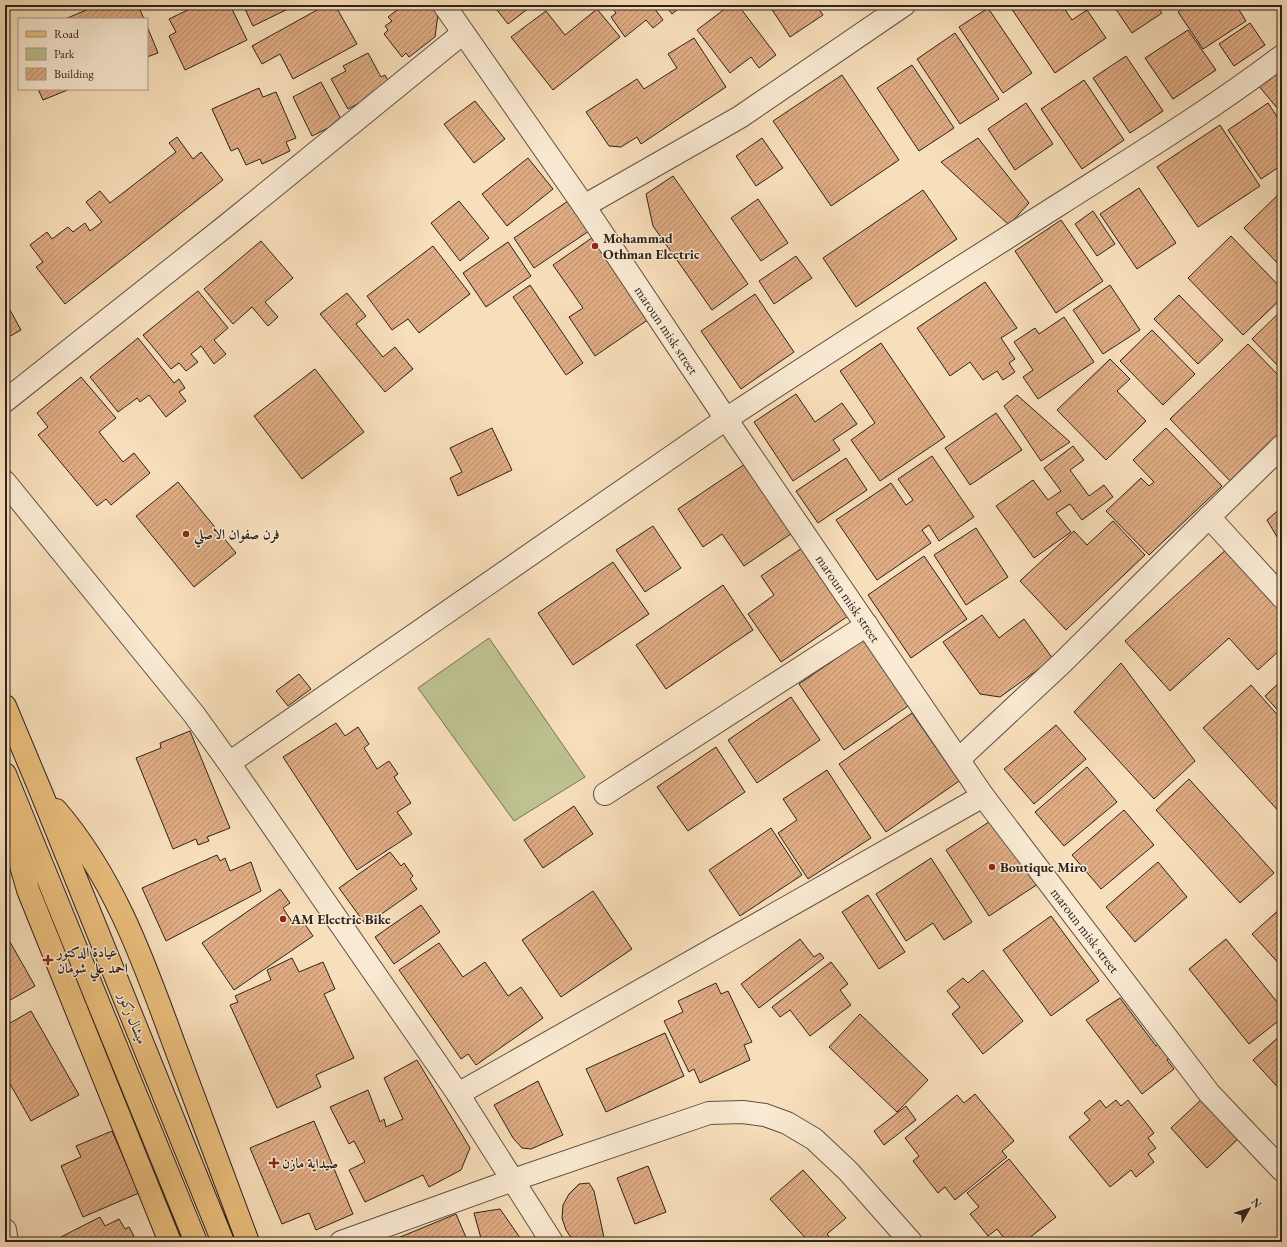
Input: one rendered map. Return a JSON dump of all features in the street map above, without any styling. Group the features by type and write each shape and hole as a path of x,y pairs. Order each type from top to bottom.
{"main road":[{"name":"ميشال زكور","path":"5,706 223,1242"},
{"name":"ميشال زكور","path":"5,774 196,1242"},
{"path":"41,792 69,824 86,850 109,889 141,954 248,1242"},
{"path":"16,800 15,828 17,852 28,890 170,1242"}],"street":[{"name":"maroun misk street","path":"444,5 584,206 726,419 983,796 1209,1093 1282,1170"},
{"path":"584,206 740,117 904,5"},
{"path":"5,401 227,226 463,33"},
{"path":"229,763 726,419 1142,152 1282,56"},
{"path":"959,759 1063,662 1282,446"},
{"path":"5,482 193,713 229,763 458,1094 552,1242"},
{"path":"1209,517 1282,597"},
{"path":"605,794 867,624"},
{"path":"458,1094 983,796"},
{"path":"341,1242 513,1180 709,1113 743,1112 766,1115 787,1122 814,1138 848,1171 911,1242"},
{"path":"5,1230 7,1242"}],"green space":[{"path":"489,638 585,777 514,821 418,688"}],"building":[{"path":"98,5 138,5 144,18 67,18"},
{"path":"198,5 230,5 247,40 185,70 169,36 176,32 169,19"},
{"path":"243,5 288,5 290,8 253,26"},
{"path":"326,5 335,5 357,44 293,79 280,54 262,64 252,46"},
{"path":"401,5 437,5 439,7 435,37 409,57 406,53 402,57 384,34 388,30 385,26 392,21 388,17 402,6"},
{"path":"493,5 533,5 508,24"},
{"path":"610,5 652,5 663,20 653,28 646,20 625,37 611,17 616,13"},
{"path":"665,5 683,5 672,14"},
{"path":"730,5 738,5 776,55 759,68 751,57 730,73 697,30"},
{"path":"769,5 816,5 823,15 790,37"},
{"path":"1009,5 1062,5 1072,20 1087,10 1106,38 1055,73"},
{"path":"1068,5 1077,5 1071,9"},
{"path":"1113,5 1156,5 1162,13 1132,33"},
{"path":"1188,5 1236,5 1246,21 1203,49 1178,12"},
{"path":"1273,5 1282,5 1282,17"},
{"path":"988,8 1032,73 1003,93 959,27"},
{"path":"597,9 620,37 553,90 511,37 546,11 565,35"},
{"path":"1250,23 1265,45 1234,66 1219,44"},
{"path":"148,28 158,53 148,57"},
{"path":"1188,30 1216,70 1173,99 1145,58"},
{"path":"955,33 999,99 960,124 917,59"},
{"path":"694,38 726,87 641,144 637,137 621,147 609,146 586,112 637,79 644,89 677,68 668,54"},
{"path":"368,53 381,77 385,75 391,86 348,109 331,79 346,71 343,66"},
{"path":"1126,56 1163,111 1130,133 1093,78"},
{"path":"912,65 954,128 919,151 877,88"},
{"path":"1282,66 1282,114 1258,85"},
{"path":"842,75 899,160 831,206 773,121"},
{"path":"1084,80 1124,140 1082,169 1041,109"},
{"path":"321,82 342,121 312,136 293,97"},
{"path":"259,88 263,97 276,92 296,138 286,142 290,151 262,164 260,159 246,165 238,148 231,151 212,109"},
{"path":"38,90 68,90 43,100"},
{"path":"475,101 505,139 474,163 444,124"},
{"path":"1026,103 1053,144 1015,170 988,129"},
{"path":"1268,103 1282,124 1282,165 1261,179 1228,130"},
{"path":"1220,125 1260,186 1198,227 1157,167"},
{"path":"177,137 193,159 201,152 223,180 65,304 36,267 43,262 30,245 47,232 52,239 68,227 73,232 85,223 90,231 102,222 86,202 100,191 110,203 176,152 169,143"},
{"path":"762,138 783,168 756,186 736,156"},
{"path":"978,138 1029,203 1009,225 941,162"},
{"path":"528,158 553,189 507,226 482,194"},
{"path":"673,176 748,284 712,310 653,226 646,194"},
{"path":"1139,188 1176,243 1137,269 1100,214"},
{"path":"923,190 957,239 856,307 823,258"},
{"path":"1282,191 1282,268 1244,228"},
{"path":"758,199 788,243 761,261 731,218"},
{"path":"459,201 489,238 460,261 431,223"},
{"path":"568,201 589,231 534,268 514,238"},
{"path":"1093,211 1115,244 1097,256 1075,224"},
{"path":"1061,220 1103,281 1056,313 1015,251"},
{"path":"596,235 652,317 595,356 569,317 583,308 553,265"},
{"path":"1231,236 1282,289 1282,298 1243,335 1188,278"},
{"path":"261,241 293,278 265,302 278,317 268,326 252,307 233,324 204,289"},
{"path":"508,242 531,276 486,307 463,273"},
{"path":"433,246 470,294 419,333 408,319 392,330 367,296"},
{"path":"796,256 812,278 774,304 759,281"},
{"path":"985,282 1017,328 1001,338 1015,359 1009,363 1015,372 1003,380 997,371 983,380 970,362 950,376 917,328"},
{"path":"530,285 583,363 566,375 513,297"},
{"path":"1110,285 1140,330 1103,354 1073,310"},
{"path":"198,291 228,328 214,340 226,354 214,364 201,346 191,354 198,362 186,371 179,363 171,369 143,335"},
{"path":"347,293 366,316 356,324 383,357 395,347 413,369 385,392 320,314"},
{"path":"755,294 794,352 741,389 701,331"},
{"path":"1179,295 1223,340 1198,364 1154,319"},
{"path":"5,301 21,330 5,339"},
{"path":"1282,310 1282,370 1252,339"},
{"path":"1064,317 1094,362 1038,399 1023,377 1033,370 1014,342 1035,328 1039,334"},
{"path":"1152,330 1195,374 1163,405 1120,361"},
{"path":"138,338 174,383 179,379 185,388 179,392 186,401 166,417 149,395 140,402 137,398 118,412 90,377"},
{"path":"881,343 945,437 880,481 851,440 875,423 840,371"},
{"path":"1248,344 1282,379 1282,441 1235,486 1170,419"},
{"path":"1110,359 1130,379 1117,391 1146,421 1106,460 1057,410"},
{"path":"315,369 364,432 302,479 254,416"},
{"path":"81,377 116,418 99,432 123,462 134,453 150,473 111,505 106,499 97,506 38,435 48,427 37,413"},
{"path":"796,394 815,422 842,403 857,424 833,440 840,450 793,481 754,422"},
{"path":"1017,395 1070,442 1041,461 1004,406"},
{"path":"996,413 1022,450 970,485 945,448"},
{"path":"492,428 512,470 458,496 450,478 462,472 450,448"},
{"path":"1166,428 1222,486 1149,555 1106,511 1141,478 1149,486 1154,482 1133,460"},
{"path":"1073,446 1084,460 1070,470 1089,496 1104,485 1113,497 1082,520 1070,504 1056,513 1071,532 1034,558 996,506 1033,480 1048,500 1061,491 1044,468"},
{"path":"932,456 974,517 939,541 929,525 922,530 931,543 877,580 836,520 891,483 906,505 913,500 898,479"},
{"path":"846,458 867,490 818,523 796,491"},
{"path":"751,460 798,529 744,566 722,534 703,547 678,509"},
{"name":"فرن صفوان الاصلي","path":"178,482 236,553 194,587 136,516"},
{"path":"1282,507 1282,543 1267,520"},
{"path":"1113,521 1145,555 1066,630 1020,581 1074,531 1087,545"},
{"path":"653,526 681,568 645,592 616,550"},
{"path":"976,528 1008,577 966,605 934,555"},
{"path":"805,546 851,614 781,662 748,614 774,595 761,576"},
{"path":"1229,547 1282,606 1282,648 1258,670 1229,638 1170,691 1125,641"},
{"path":"924,556 967,619 911,658 868,595"},
{"path":"613,562 649,614 573,665 538,613"},
{"path":"723,585 753,630 666,689 636,645"},
{"path":"982,615 999,638 1024,619 1053,659 1000,697 980,694 943,642"},
{"path":"866,638 911,704 844,750 799,684"},
{"path":"1121,663 1195,761 1154,799 1074,712"},
{"path":"299,674 311,689 288,706 276,691"},
{"path":"1282,680 1282,715 1265,696"},
{"path":"1251,685 1282,720 1282,815 1203,728"},
{"path":"791,697 820,740 757,783 728,740"},
{"path":"912,713 959,781 886,832 839,764"},
{"path":"336,723 345,736 358,727 369,744 364,748 377,769 389,761 398,774 394,777 411,803 397,812 412,834 357,870 283,757"},
{"path":"1056,725 1086,759 1034,804 1004,769"},
{"path":"190,731 230,828 207,837 209,841 198,845 196,839 173,849 136,758 161,748 160,743"},
{"path":"716,747 745,792 688,831 657,787"},
{"path":"1087,767 1117,802 1064,846 1035,812"},
{"path":"827,770 871,838 808,879 778,833 797,820 783,799"},
{"path":"1189,779 1274,873 1240,903 1156,810"},
{"path":"574,806 593,834 543,868 524,840"},
{"path":"1124,810 1154,845 1101,889 1072,855"},
{"name":"Boutique Miro","path":"995,818 1038,884 989,916 946,850"},
{"path":"771,828 802,875 740,916 709,870"},
{"path":"390,852 401,866 404,863 413,876 410,879 417,889 366,925 339,888"},
{"path":"217,855 220,861 225,858 230,871 251,862 261,891 166,941 142,888"},
{"path":"931,858 972,922 944,940 933,923 906,941 876,894"},
{"path":"1158,862 1187,897 1135,942 1106,907"},
{"path":"280,889 290,903 283,908 294,925 302,920 313,936 234,990 202,943"},
{"path":"593,891 632,949 561,997 522,940"},
{"path":"868,895 905,952 879,969 842,912"},
{"path":"421,905 440,932 394,964 375,937"},
{"path":"1282,907 1282,967 1252,934"},
{"path":"1051,916 1099,981 1051,1016 1003,950"},
{"path":"800,939 814,957 820,953 824,958 759,1008 741,984"},
{"path":"1226,939 1282,1008 1282,1018 1249,1044 1189,969"},
{"path":"10,942 35,986 5,1003 5,945"},
{"path":"439,943 463,977 485,962 508,996 521,987 543,1018 476,1065 468,1054 461,1059 399,970"},
{"path":"292,958 299,972 323,962 335,989 324,994 354,1058 316,1075 321,1087 277,1108 230,1005 238,1002 235,996 271,980 267,970"},
{"path":"831,962 848,984 840,990 851,1005 810,1036 790,1010 780,1017 772,1007"},
{"path":"983,970 1023,1021 983,1054 952,1014 960,1007 947,991 963,978 968,983"},
{"path":"716,983 721,994 728,991 752,1042 744,1045 750,1060 700,1083 694,1069 689,1072 664,1021 683,1012 678,1001"},
{"path":"1120,998 1156,1046 1160,1042 1172,1057 1167,1060 1174,1069 1142,1094 1086,1020"},
{"path":"31,1011 79,1095 31,1121 5,1075 5,1071 10,1068 5,1058 5,1026"},
{"path":"860,1014 928,1080 897,1112 829,1047"},
{"path":"665,1033 684,1076 606,1112 586,1069"},
{"path":"1282,1034 1282,1092 1253,1060"},
{"path":"417,1060 470,1148 461,1170 429,1187 423,1175 365,1202 349,1170 365,1162 354,1141 349,1144 330,1107 368,1090 380,1122 384,1119 386,1127 403,1119 384,1078"},
{"path":"538,1081 563,1135 531,1149 522,1148 513,1138 494,1105"},
{"path":"975,1094 1014,1141 1002,1151 1007,1157 955,1200 945,1187 938,1193 913,1161 919,1156 905,1138 957,1095 964,1103"},
{"path":"1202,1099 1238,1139 1207,1168 1171,1128"},
{"path":"1100,1100 1106,1108 1116,1100 1121,1106 1128,1100 1154,1133 1148,1138 1156,1148 1148,1154 1154,1162 1136,1177 1131,1170 1110,1187 1069,1137 1090,1120 1084,1113"},
{"path":"906,1106 916,1120 884,1145 874,1131"},
{"path":"314,1121 353,1214 316,1230 309,1213 282,1224 250,1148"},
{"path":"112,1131 139,1193 83,1217 61,1166 81,1157 76,1146"},
{"path":"1009,1159 1056,1217 1024,1242 1007,1242 997,1229 988,1236 970,1214 979,1207 967,1193"},
{"path":"648,1166 666,1212 635,1224 617,1178"},
{"path":"803,1170 846,1218 827,1234 833,1242 809,1242 770,1199"},
{"path":"589,1183 594,1191 605,1242 574,1242 566,1230 562,1218 563,1205 569,1194 579,1184"},
{"path":"500,1209 523,1242 482,1242 474,1213"},
{"path":"456,1214 468,1242 388,1242"},
{"path":"100,1217 105,1226 119,1219 125,1229 129,1227 137,1242 63,1242 61,1237"}],"place":[{"name":"Mohammad Othman Electric","path":"595,246"},
{"name":"فرن صفوان الاصلي","path":"186,534"},
{"name":"Boutique Miro","path":"992,867"},
{"name":"AM Electric Bike","path":"283,919"},
{"name":"عيادة الدكتور احمد علي شومان","path":"48,960"},
{"name":"صيداية مازن","path":"274,1163"}]}
